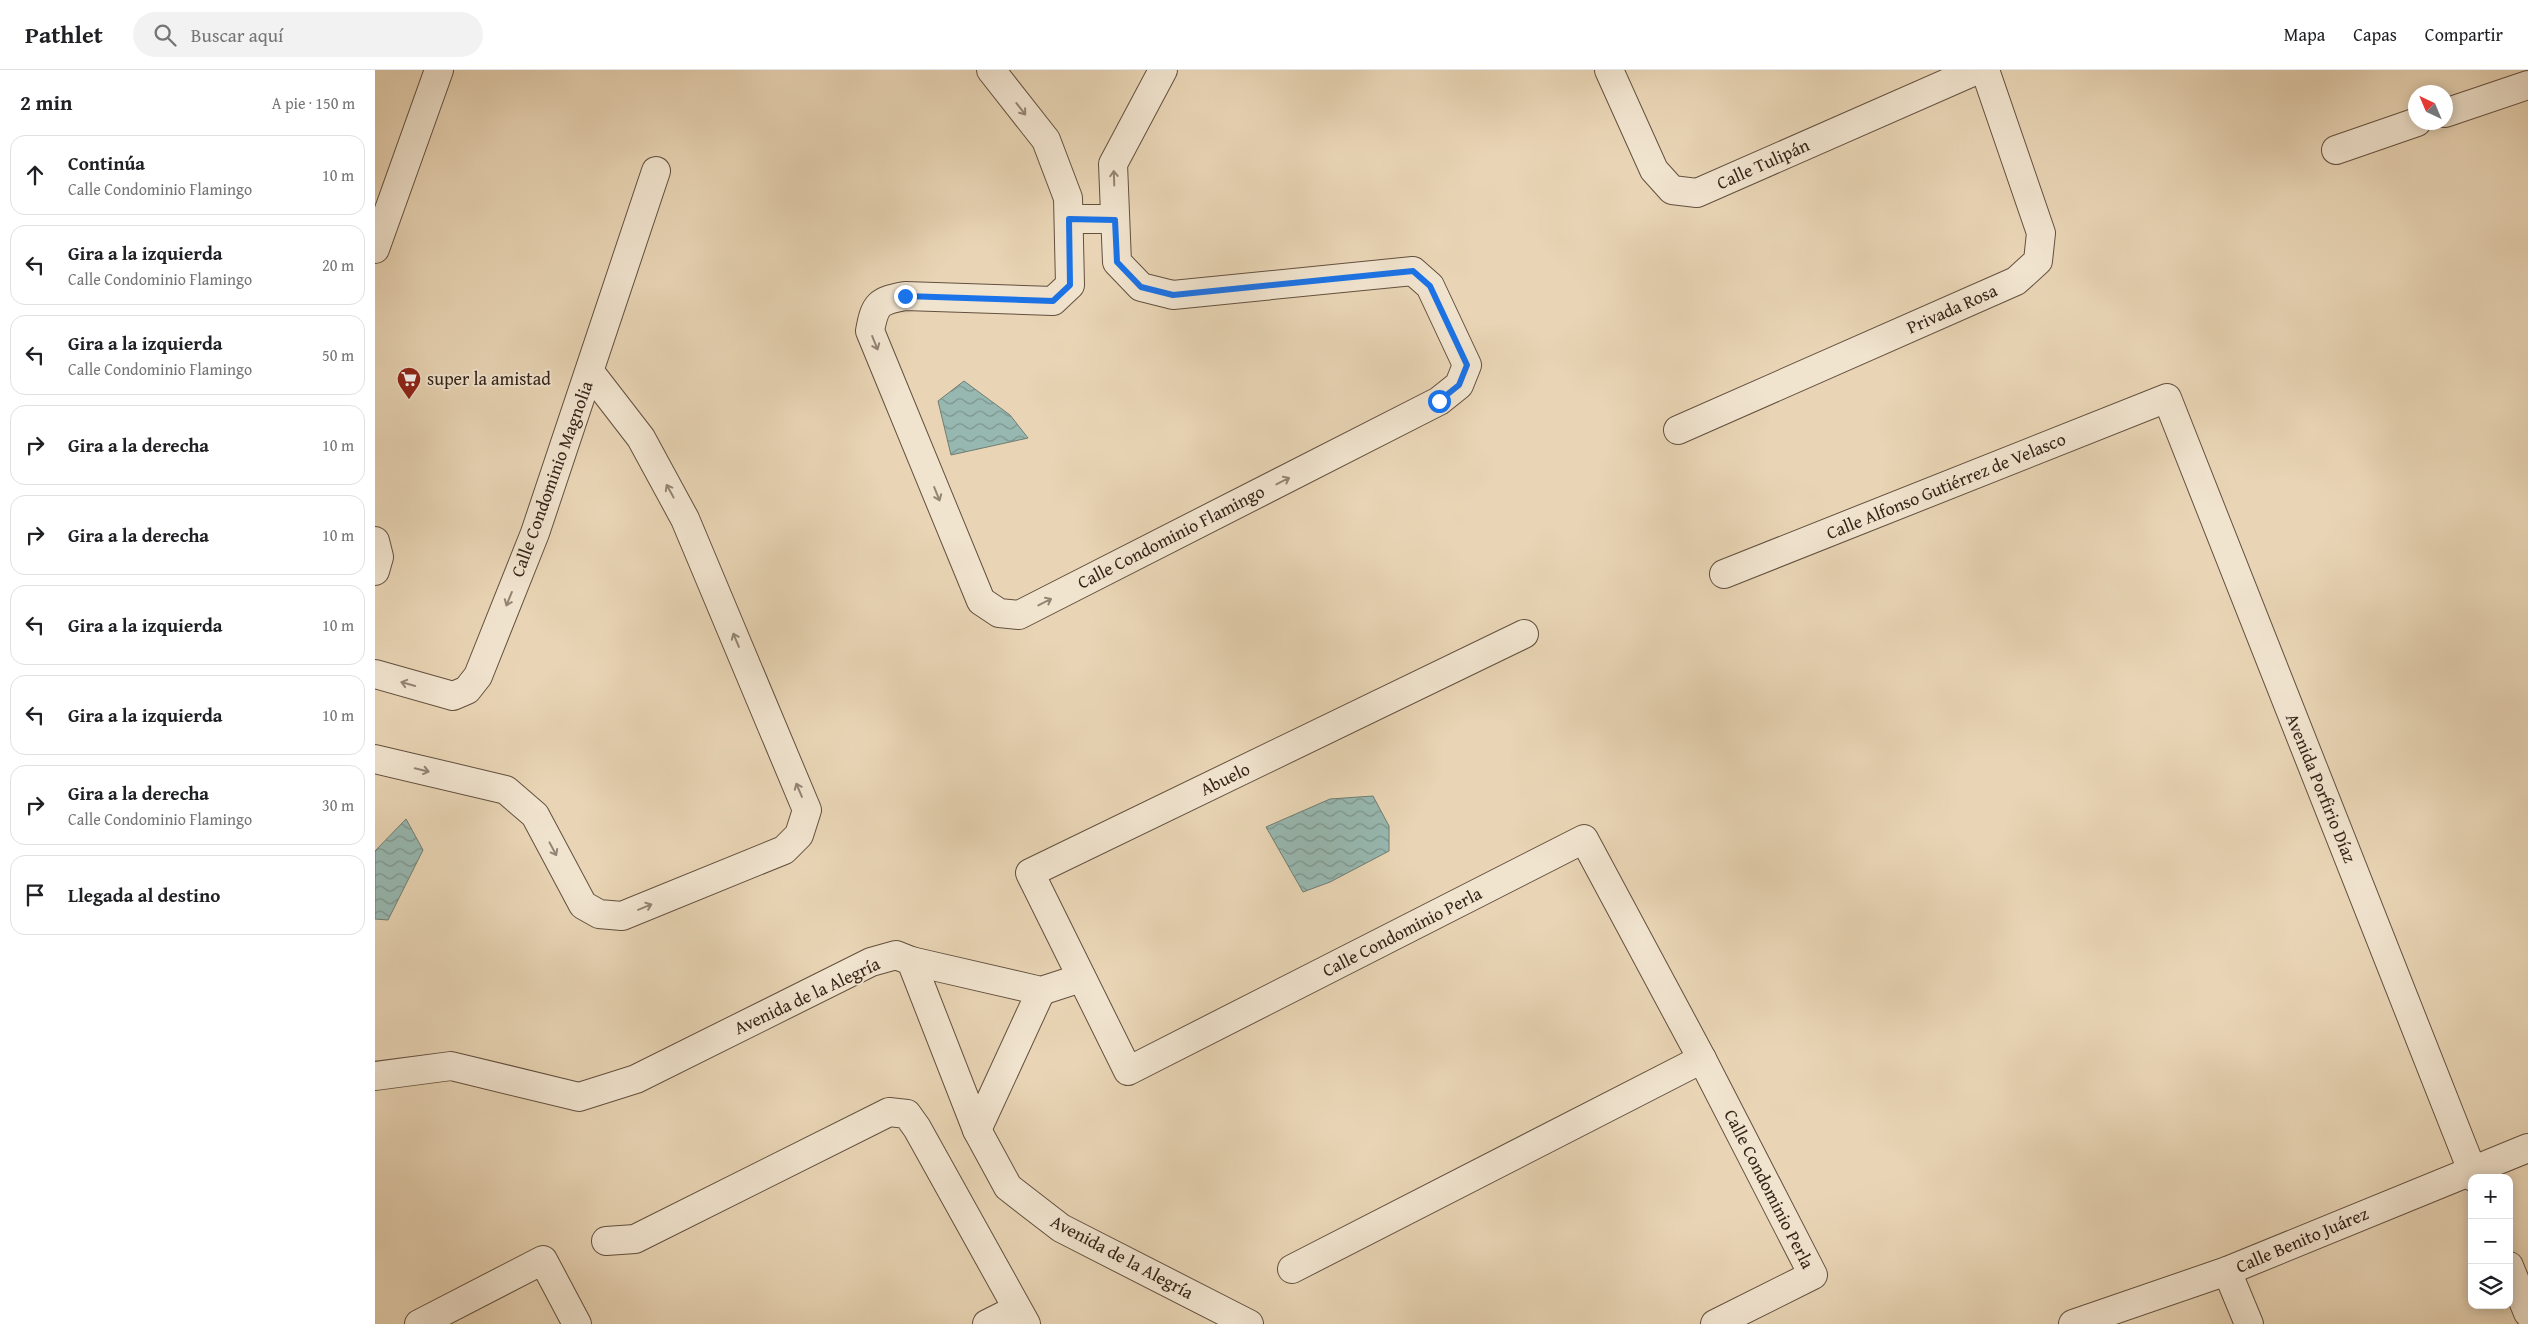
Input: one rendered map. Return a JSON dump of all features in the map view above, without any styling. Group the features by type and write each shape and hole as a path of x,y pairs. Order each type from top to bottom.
{"street":[{"path":"375,249 439,70"},
{"path":"991,70 1046,140 1068,198 1069,219 1115,220 1113,164 1163,70"},
{"name":"Calle Tulipán","path":"1609,70 1654,170 1672,190 1697,193 1977,70"},
{"name":"Privada Rosa","path":"1678,430 2016,282 2038,261 2041,233 1985,70"},
{"path":"2453,110 2528,85"},
{"path":"2336,150 2408,125"},
{"name":"Calle Condominio Magnolia","path":"375,674 453,696 467,690 478,676 535,533 656,171"},
{"name":"Calle Condominio Flamingo","path":"1069,219 1070,285 1053,301 905,296 884,300 873,311 870,331 981,601 999,613 1019,615 1439,401 1459,385 1467,365 1430,286 1413,271 1173,295 1141,287 1117,262 1115,220"},
{"path":"375,759 506,790 535,815 583,905 599,914 622,916 785,850 799,835 807,810 685,519 641,438 590,372"},
{"name":"Calle Alfonso Gutiérrez de Velasco","path":"1725,574 2167,398"},
{"name":"Avenida Porfirio Díaz","path":"2167,398 2473,1174"},
{"path":"375,540 379,556 375,571"},
{"name":"Abuelo","path":"1081,978 1030,873 1524,634"},
{"name":"Calle Condominio Perla","path":"1081,978 1128,1072 1584,839 1702,1059 1813,1275 1715,1324"},
{"name":"Avenida de la Alegría","path":"375,1076 451,1066 579,1097 636,1079 871,962 896,955 911,961 977,1130 1008,1187 1061,1228 1249,1324"},
{"path":"911,961 1041,991 1081,978"},
{"path":"977,1130 1041,991"},
{"path":"1292,1268 1702,1059"},
{"path":"606,1241 635,1239 889,1112 907,1114 917,1128 1021,1316 987,1324"},
{"name":"Calle Benito Juárez","path":"2473,1174 2528,1148"},
{"name":"Calle Benito Juárez","path":"2073,1324 2227,1271 2468,1176"},
{"path":"419,1324 543,1260 577,1324"},
{"path":"2227,1271 2249,1324"},
{"path":"2513,1276 2528,1313"}],"water":[{"path":"964,381 1010,415 1028,438 951,455 938,401"},
{"path":"1373,796 1389,826 1389,851 1330,882 1303,892 1266,827 1330,799"},
{"path":"406,819 423,850 388,920 375,919 375,851"}],"place":[{"name":"super la amistad","path":"409,400"}],"route":[{"path":"905,296 1053,301 1070,285 1069,219 1115,220 1117,262 1141,287 1173,295 1413,271 1430,286 1467,365 1459,385 1439,401"}]}
